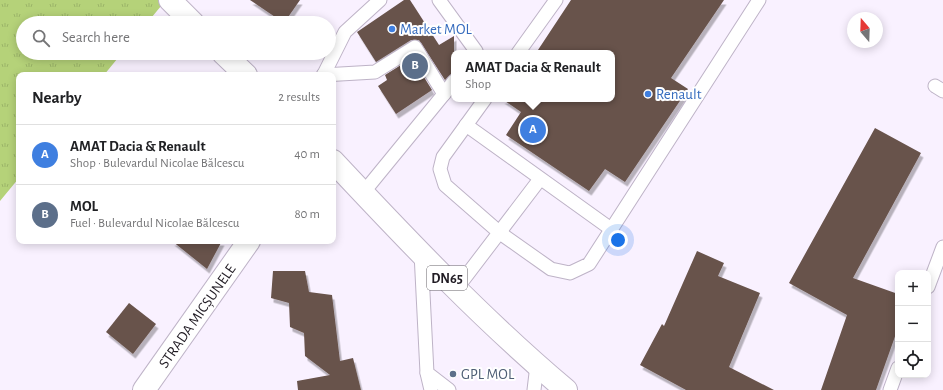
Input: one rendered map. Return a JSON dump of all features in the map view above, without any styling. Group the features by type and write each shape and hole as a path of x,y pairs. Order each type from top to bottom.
{"main road":[{"path":"170,0 186,16"},
{"path":"230,60 243,72"},
{"name":"DN65","path":"336,164 457,288 537,365 566,390"},
{"name":"STRADA MICȘUNELE","path":"144,390 247,244"}],"lane":[{"path":"336,50 345,32 380,0"},
{"path":"439,0 475,50"},
{"path":"520,50 556,0"},
{"path":"483,102 443,157 440,169 445,185 500,232 551,269 570,273 589,264 759,0"},
{"path":"336,74 375,72 415,47 444,94"},
{"path":"325,72 331,60"},
{"path":"363,193 451,85"},
{"path":"466,125 611,229"},
{"path":"457,288 540,179"},
{"path":"931,279 943,247"},
{"path":"421,251 427,373 430,390"},
{"path":"534,390 537,365"},
{"path":"427,373 449,390"},
{"path":"890,390 895,376"}],"green space":[{"path":"0,0 166,0 153,16 16,16 16,60 116,60 106,72 16,72 16,182 0,201"}],"building":[{"path":"250,0 300,0 289,16 274,16"},
{"name":"Market MOL","path":"404,0 410,0 439,45 454,36 454,50 451,50 451,74 445,80 419,40 411,40 376,62 357,32"},
{"name":"Renault","path":"571,0 724,0 671,78 688,89 625,182 605,169 589,191 506,135 521,112 506,102 615,102 615,50 538,50"},
{"path":"412,58 432,90 396,114 378,86 387,80 385,75"},
{"path":"875,128 921,153 853,278 895,293 895,336 876,390 821,390 847,315 789,283"},
{"path":"176,244 220,244 207,269"},
{"path":"697,251 724,263 718,276 760,293 729,367 774,390 686,390 640,365 662,324 664,326"},
{"path":"273,271 305,271 309,292 332,295 340,361 353,358 361,390 298,390 297,381 330,375 305,356 304,333 290,327 289,303 271,298"},
{"path":"129,303 156,324 133,354 106,332"}],"place":[{"name":"Market MOL","path":"392,29"},
{"name":"MOL","path":"415,66"},
{"name":"Renault","path":"648,94"},
{"name":"AMAT Dacia & Renault","path":"533,130"},
{"name":"GPL MOL","path":"453,374"}]}
